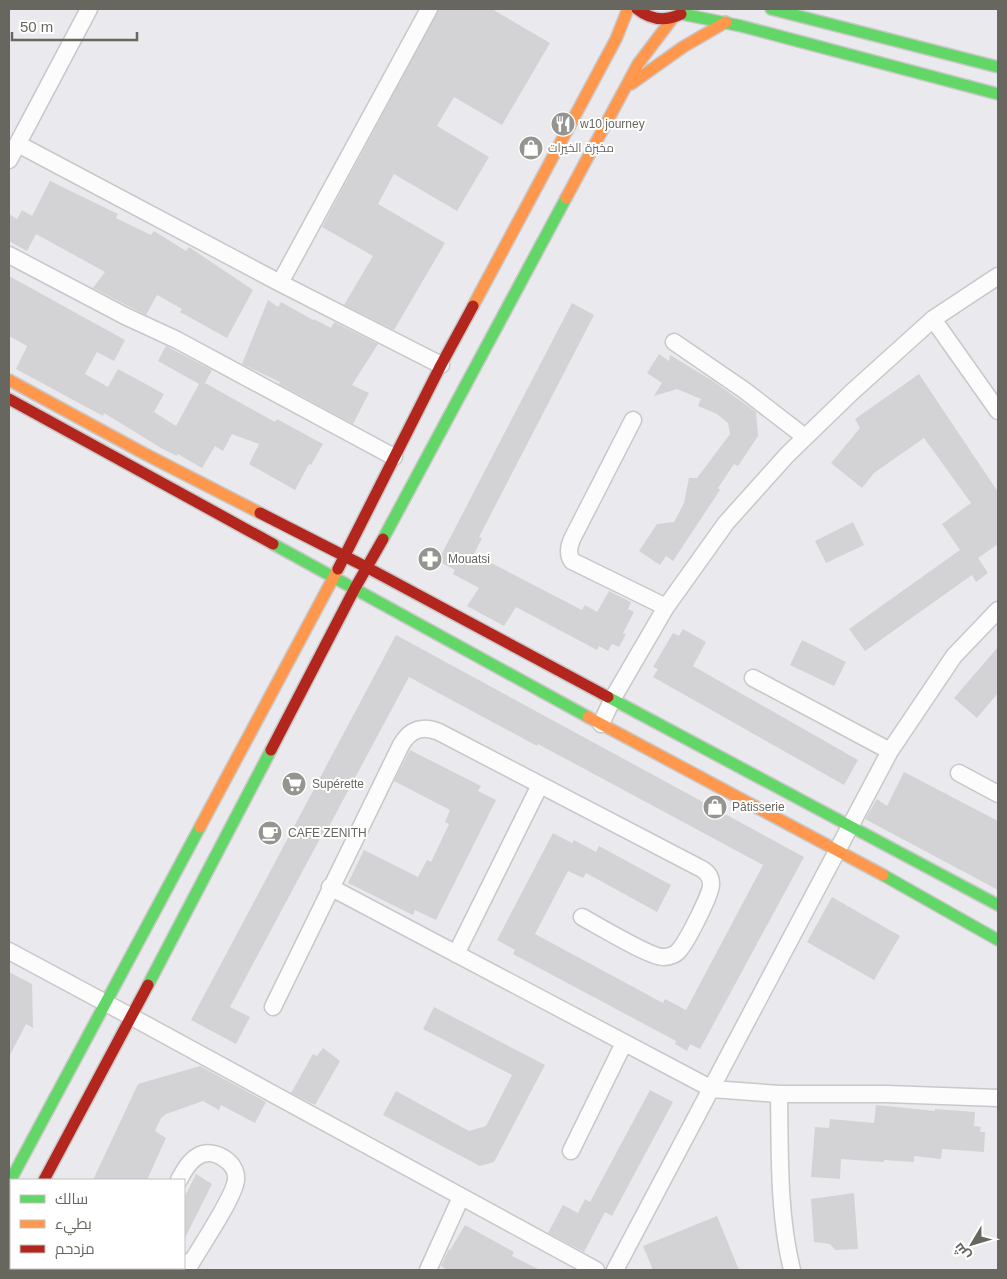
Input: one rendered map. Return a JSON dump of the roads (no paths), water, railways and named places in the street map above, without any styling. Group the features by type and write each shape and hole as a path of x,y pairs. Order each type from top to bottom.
{"main road":[{"path":"11,1179 334,578 343,556 441,365 616,39 628,9"},
{"path":"637,9 653,19 681,14 726,22 998,94"},
{"path":"771,9 998,67"},
{"path":"45,1179 208,873 355,588 368,568 625,90 648,48 681,14"},
{"path":"625,90 663,60 726,22"},
{"path":"9,380 145,454 368,568 613,698 998,905"},
{"path":"9,399 601,724 837,850 998,940"}],"street":[{"path":"9,160 89,9"},
{"path":"280,283 429,9"},
{"path":"18,144 280,283 441,365"},
{"path":"9,255 126,316 177,340 394,457"},
{"path":"601,724 613,698 666,606 726,524 787,455 852,392 933,319 998,276"},
{"path":"933,319 998,411"},
{"path":"674,342 744,390 805,437"},
{"path":"633,420 572,539 569,546 569,555 572,561 666,606"},
{"path":"615,1270 712,1090 849,825 890,751 954,656 998,610"},
{"path":"753,678 890,751"},
{"path":"273,1007 401,745 413,731 422,728 431,729 698,866 710,879 711,890 684,943 676,953 670,956 663,958 650,954 582,917"},
{"path":"959,773 998,794"},
{"path":"456,954 540,785"},
{"path":"330,888 712,1090 779,1094 886,1094 998,1098"},
{"path":"9,951 596,1270"},
{"path":"570,1151 624,1043"},
{"path":"779,1094 781,1196 792,1270"},
{"path":"180,1179 190,1162 199,1155 209,1153 220,1156 236,1171 236,1180 229,1199 187,1266"},
{"path":"428,1270 462,1197"}],"place":[{"name":"w10 journey","path":"563,124"},
{"name":"مخبزة الخيرات","path":"531,148"},
{"name":"Mouatsi","path":"430,559"},
{"name":"Supérette","path":"294,784"},
{"name":"Pâtisserie","path":"715,807"},
{"name":"CAFE ZENITH","path":"270,833"}]}
